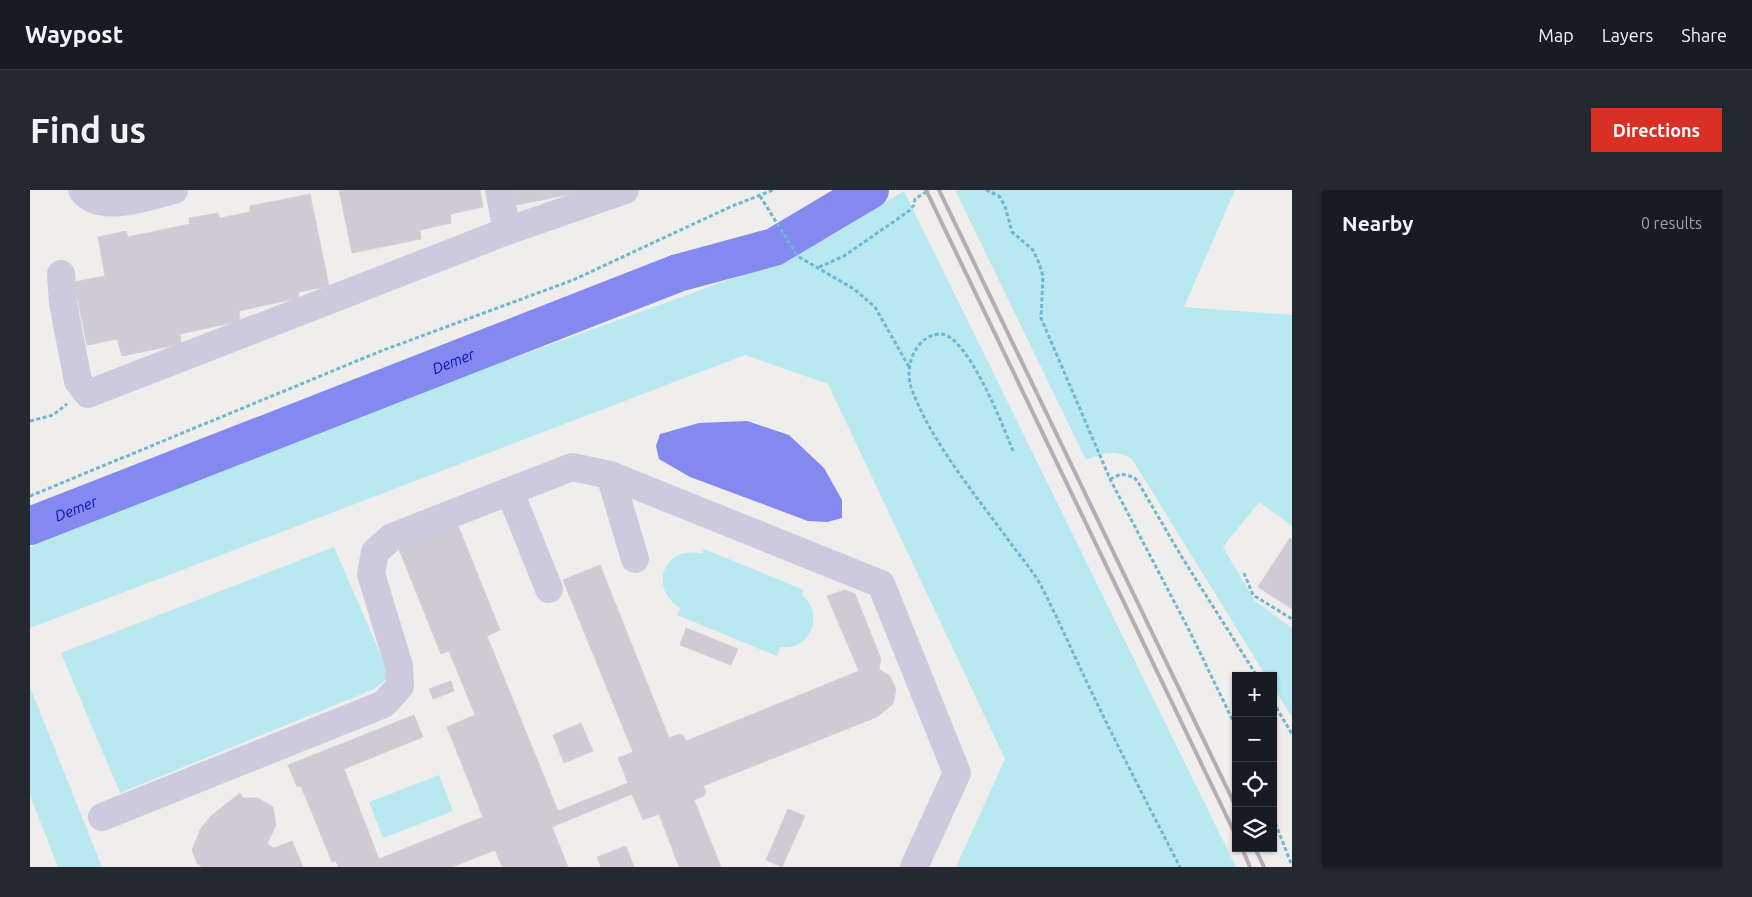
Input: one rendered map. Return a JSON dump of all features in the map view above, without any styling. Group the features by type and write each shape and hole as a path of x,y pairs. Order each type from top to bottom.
{"street":[{"path":"82,190 95,200 124,203 174,190"},
{"path":"499,190 507,231"},
{"path":"62,274 63,303 78,381 88,394 507,231 624,190"},
{"path":"102,817 384,704 400,686 399,666 371,574 375,552 392,537 572,467 610,475 882,584 957,773 914,867"},
{"path":"610,475 635,559"},
{"path":"510,492 549,590"}],"path":[{"path":"30,496 381,351 573,280 773,190"},
{"path":"819,268 844,256 868,240 908,211 914,205 915,199 929,190"},
{"path":"986,190 999,196 1005,206 1012,232 1033,250 1043,276 1041,318 1110,479 1189,630 1232,719"},
{"path":"758,196 798,257 854,289 875,307 909,367 911,386 937,436 955,465 1038,581 1127,764 1180,867"},
{"path":"909,367 915,351 923,340 933,334 945,334 958,344 976,370 996,409 1013,451"},
{"path":"30,422 53,415 85,390"},
{"path":"1110,479 1122,474 1134,477 1138,482 1183,559 1255,672"},
{"path":"1244,573 1253,595 1292,618"},
{"path":"1277,709 1292,734"},
{"path":"1277,827 1292,866"}],"shaded area":[{"path":"955,190 1235,190 1184,307 1292,315 1292,526 1259,502 1223,547 1255,601 1292,628 1292,717 1277,693 1277,672 1264,672 1132,459 1120,454 1109,453 1086,460"},
{"path":"904,191 1236,867 956,867 1005,759 828,384 745,355 30,628 30,547 390,403 742,275 827,238"},
{"path":"334,547 390,676 374,689 120,793 61,653"},
{"path":"704,549 804,590 802,595 809,603 813,612 811,630 807,637 791,647 780,647 777,656 677,615 680,608 670,599 664,589 665,569 670,561 678,555 689,553 702,554"},
{"path":"30,687 102,867 58,867 30,795"},
{"path":"439,775 453,811 383,838 369,802"}],"water":[{"path":"747,421 789,435 824,468 842,500 842,518 827,522 808,521 690,477 659,459 656,446 660,434 699,423"}],"building":[{"path":"339,190 480,190 483,207 450,214 451,223 420,230 421,239 352,253"},
{"path":"513,190 592,190 516,205"},
{"path":"310,194 329,286 299,292 298,298 239,311 240,321 180,334 181,344 122,356 117,339 87,345 74,282 105,276 98,237 126,231 128,237 190,224 189,218 218,213 220,218 250,212 250,206"},
{"path":"457,523 500,630 487,636 558,811 628,783 618,758 633,752 563,580 600,565 669,738 679,734 683,735 686,741 859,671 827,596 845,590 855,594 881,659 879,669 890,676 896,690 893,704 877,717 703,786 706,791 704,796 694,800 721,867 679,867 659,814 643,820 632,794 552,827 568,867 502,867 495,850 452,867 338,867 336,861 332,862 301,786 297,787 288,765 414,715 423,737 344,769 379,859 483,817 447,727 475,715 449,651 441,654 398,547"},
{"path":"1290,538 1292,540 1292,609 1258,587"},
{"path":"686,628 738,649 731,665 680,645"},
{"path":"451,681 454,691 433,699 429,689"},
{"path":"581,723 593,751 564,763 553,735"},
{"path":"240,793 243,798 258,798 273,807 276,825 267,844 274,848 292,841 303,867 202,867 197,863 192,850 201,828 211,816"},
{"path":"788,809 805,816 782,867 766,860"},
{"path":"626,846 634,867 601,867 597,857"}],"waterway":[{"name":"Demer","path":"30,526 678,273 774,247 870,190"}],"railway":[{"path":"926,190 1232,828"},
{"path":"939,190 1232,799"},
{"path":"1244,852 1250,867"},
{"path":"1257,852 1264,867"}]}
